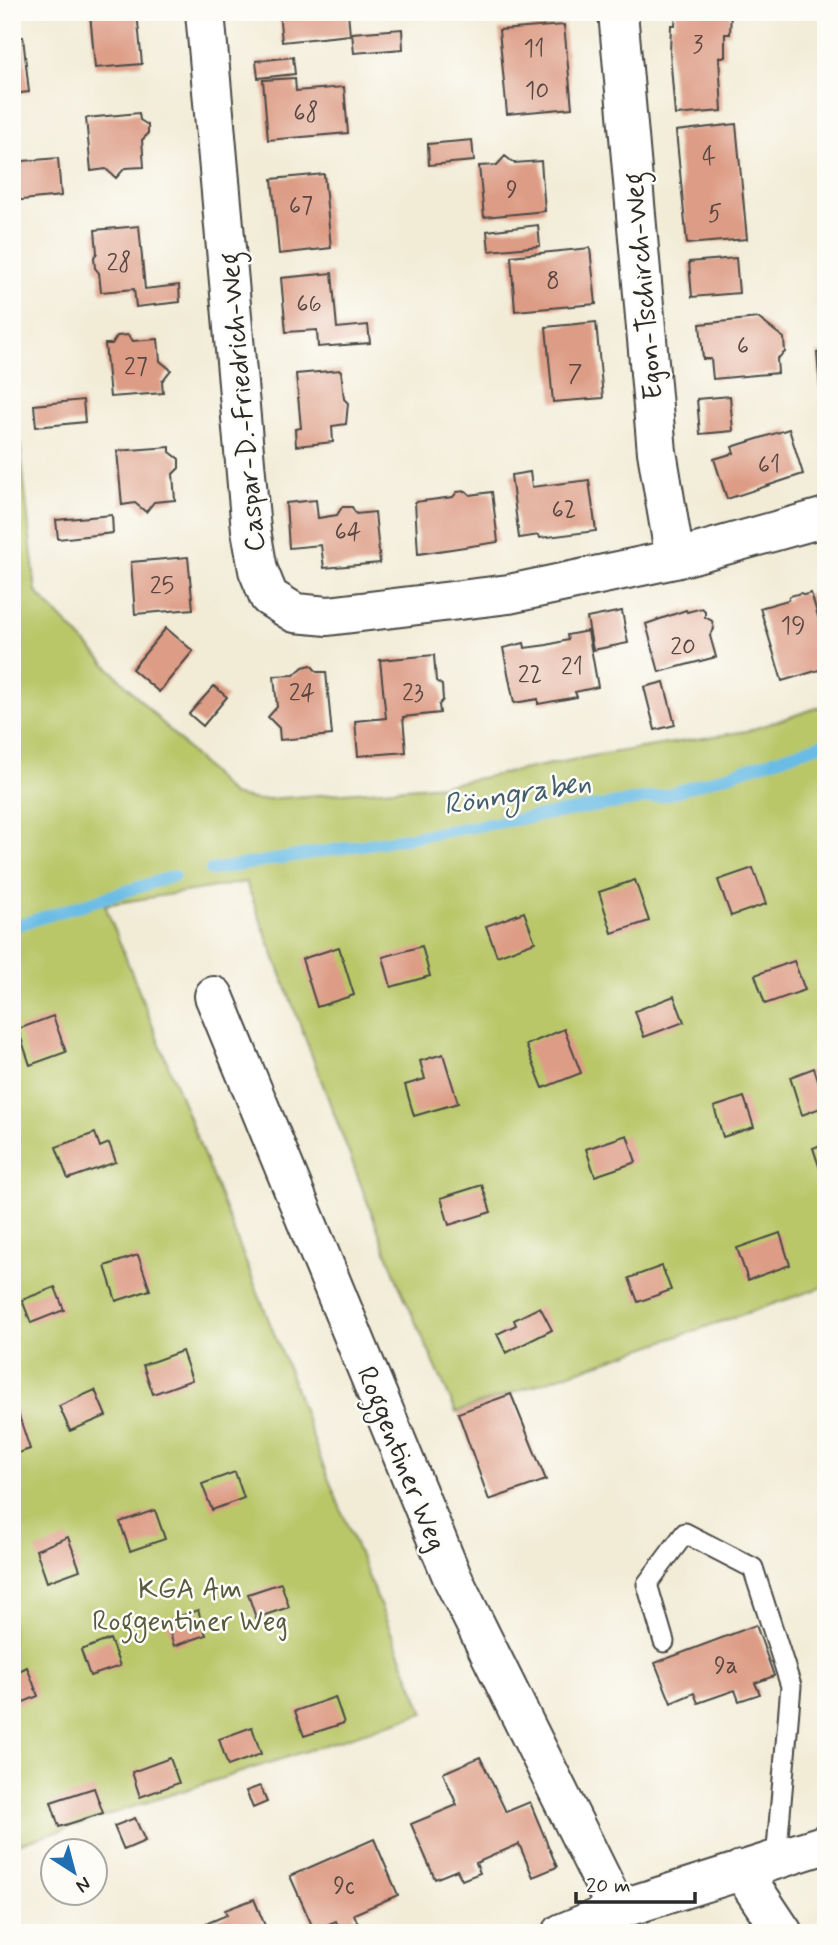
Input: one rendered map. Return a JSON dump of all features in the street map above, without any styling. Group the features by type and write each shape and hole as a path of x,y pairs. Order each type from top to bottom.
{"street":[{"name":"Caspar-D.-Friedrich-Weg","path":"205,12 251,530 258,570 269,597 295,613 328,616 509,594 675,559 826,517"},
{"name":"Egon-Tschirch-Weg","path":"618,12 657,452 675,559"},
{"name":"Roggentiner Weg","path":"214,996 453,1579 617,1910"},
{"path":"562,1933 617,1910 826,1844"},
{"path":"758,1865 783,1933"}],"lane":[{"path":"664,1642 647,1584 685,1533 753,1568 791,1686 758,1865"}],"green space":[{"name":"KGA Am Roggentiner Weg","path":"12,370 36,592 232,795 257,800 444,785 598,755 747,731 826,705 826,1286 456,1412 399,1285 246,882 105,905 292,1379 320,1458 424,1713 12,1846"}],"building":[{"path":"137,12 142,64 95,68 90,13"},
{"path":"279,12 348,12 350,35 282,42"},
{"path":"494,12 533,12 532,20"},
{"path":"676,12 731,12 730,34 725,34 725,57 719,57 722,111 675,115 670,53 671,25 675,25"},
{"path":"564,25 572,108 507,114 499,30"},
{"path":"402,29 403,49 354,53 352,33"},
{"path":"23,37 29,92 12,94 12,38"},
{"path":"293,57 295,74 258,78 256,61"},
{"path":"295,78 296,91 344,87 348,133 268,140 263,80"},
{"path":"139,113 140,120 148,125 148,134 142,140 144,167 125,168 116,178 106,169 91,171 86,118"},
{"path":"736,124 747,239 687,244 676,131"},
{"path":"472,140 474,161 429,165 428,144"},
{"path":"505,156 514,163 541,161 545,211 484,217 479,166 497,165"},
{"path":"58,158 61,196 12,201 12,162"},
{"path":"324,174 331,248 279,254 272,179"},
{"path":"538,225 540,246 489,251 487,231"},
{"path":"139,226 145,289 179,285 180,302 136,307 134,289 101,292 99,273 95,268 95,230"},
{"path":"590,248 596,304 515,311 511,256"},
{"path":"736,258 739,293 692,297 689,262"},
{"path":"332,273 337,328 368,325 370,343 318,347 317,330 286,332 281,278"},
{"path":"758,318 784,338 785,352 777,359 778,373 713,379 711,359 703,359 700,324"},
{"path":"596,322 603,398 553,402 546,327"},
{"path":"128,335 133,341 158,339 160,361 171,370 162,381 163,393 110,397 105,344 112,344 117,336"},
{"path":"826,352 826,387 820,388 817,353"},
{"path":"341,370 344,399 348,403 346,424 332,426 333,442 296,446 295,429 301,428 296,374"},
{"path":"730,396 733,431 700,434 697,399"},
{"path":"83,400 85,422 36,427 34,405"},
{"path":"789,429 803,474 727,499 714,459 734,453 732,447"},
{"path":"170,447 170,452 179,459 179,468 173,474 175,500 154,502 146,512 135,503 122,505 117,451"},
{"path":"530,472 532,487 589,480 596,531 519,538 511,475"},
{"path":"466,491 470,495 492,492 498,542 418,554 415,502 453,497 457,492"},
{"path":"316,500 318,518 337,515 342,507 352,507 356,514 375,512 380,563 324,568 321,545 289,548 286,503"},
{"path":"112,515 113,533 58,539 56,520"},
{"path":"188,557 193,609 135,614 131,562"},
{"path":"811,593 826,643 826,668 782,681 760,608 788,600 790,596"},
{"path":"702,608 705,617 712,621 714,629 710,636 716,657 659,672 646,624 686,610 687,612"},
{"path":"622,611 628,643 593,650 587,618"},
{"path":"166,628 193,651 159,692 132,669"},
{"path":"588,631 598,687 575,692 577,697 538,704 538,699 514,703 503,648 524,643 525,648 547,645 568,640 567,635"},
{"path":"434,655 436,681 442,685 440,713 403,717 406,752 358,756 355,721 386,718 380,660"},
{"path":"311,665 317,672 326,672 332,735 280,740 279,728 268,717 277,707 274,676 294,675 303,667"},
{"path":"664,682 675,725 655,730 644,687"},
{"path":"214,686 227,697 203,726 189,714"},
{"path":"753,868 766,904 731,916 718,880"},
{"path":"635,880 649,921 612,933 599,892"},
{"path":"524,912 535,942 497,956 486,926"},
{"path":"422,946 430,976 391,987 383,957"},
{"path":"339,947 354,995 317,1007 302,959"},
{"path":"794,961 805,990 765,1004 755,975"},
{"path":"674,996 684,1022 644,1037 635,1011"},
{"path":"53,1016 66,1052 30,1065 18,1029"},
{"path":"564,1029 581,1073 543,1088 526,1045"},
{"path":"443,1054 458,1103 414,1116 405,1085 425,1079 420,1061"},
{"path":"814,1068 826,1106 802,1115 790,1077"},
{"path":"744,1097 754,1127 723,1137 714,1107"},
{"path":"95,1133 100,1147 109,1143 116,1162 68,1179 56,1147"},
{"path":"627,1135 636,1162 595,1176 586,1149"},
{"path":"826,1143 826,1184 825,1184 813,1148"},
{"path":"482,1185 491,1212 449,1225 441,1198"},
{"path":"780,1233 790,1265 748,1280 737,1248"},
{"path":"138,1255 150,1290 116,1301 105,1266"},
{"path":"662,1266 671,1290 638,1302 629,1278"},
{"path":"55,1287 64,1310 31,1323 22,1300"},
{"path":"540,1307 552,1330 506,1353 497,1334 516,1325 514,1320"},
{"path":"182,1351 192,1380 153,1394 143,1365"},
{"path":"95,1390 106,1416 70,1431 59,1406"},
{"path":"511,1394 546,1480 489,1500 458,1413"},
{"path":"17,1410 30,1449 12,1455 12,1412"},
{"path":"235,1472 244,1498 212,1510 202,1484"},
{"path":"155,1510 165,1539 130,1551 120,1522"},
{"path":"68,1537 80,1570 47,1582 36,1550"},
{"path":"281,1583 289,1607 256,1618 248,1594"},
{"path":"198,1610 206,1635 174,1646 166,1621"},
{"path":"756,1625 774,1676 755,1683 760,1694 739,1701 735,1690 698,1703 694,1693 671,1703 655,1663"},
{"path":"110,1639 120,1666 90,1676 81,1650"},
{"path":"12,1665 15,1673 27,1667 38,1696 12,1707"},
{"path":"335,1697 344,1723 304,1736 295,1711"},
{"path":"252,1727 261,1754 228,1766 219,1739"},
{"path":"480,1757 506,1812 530,1802 557,1867 533,1877 519,1844 476,1863 480,1873 462,1880 457,1870 435,1879 411,1824 457,1805 443,1773"},
{"path":"170,1758 179,1783 140,1797 132,1772"},
{"path":"260,1786 267,1802 253,1808 246,1791"},
{"path":"94,1788 103,1813 59,1827 51,1802"},
{"path":"135,1818 145,1841 124,1850 114,1826"},
{"path":"374,1839 398,1895 354,1914 358,1924 340,1931 336,1921 314,1930 290,1876"},
{"path":"254,1899 268,1933 184,1933 227,1915 225,1910"}],"waterway":[{"name":"Rönngraben","path":"211,870 666,795 826,743"},
{"name":"Rönngraben","path":"12,927 174,876"}]}
